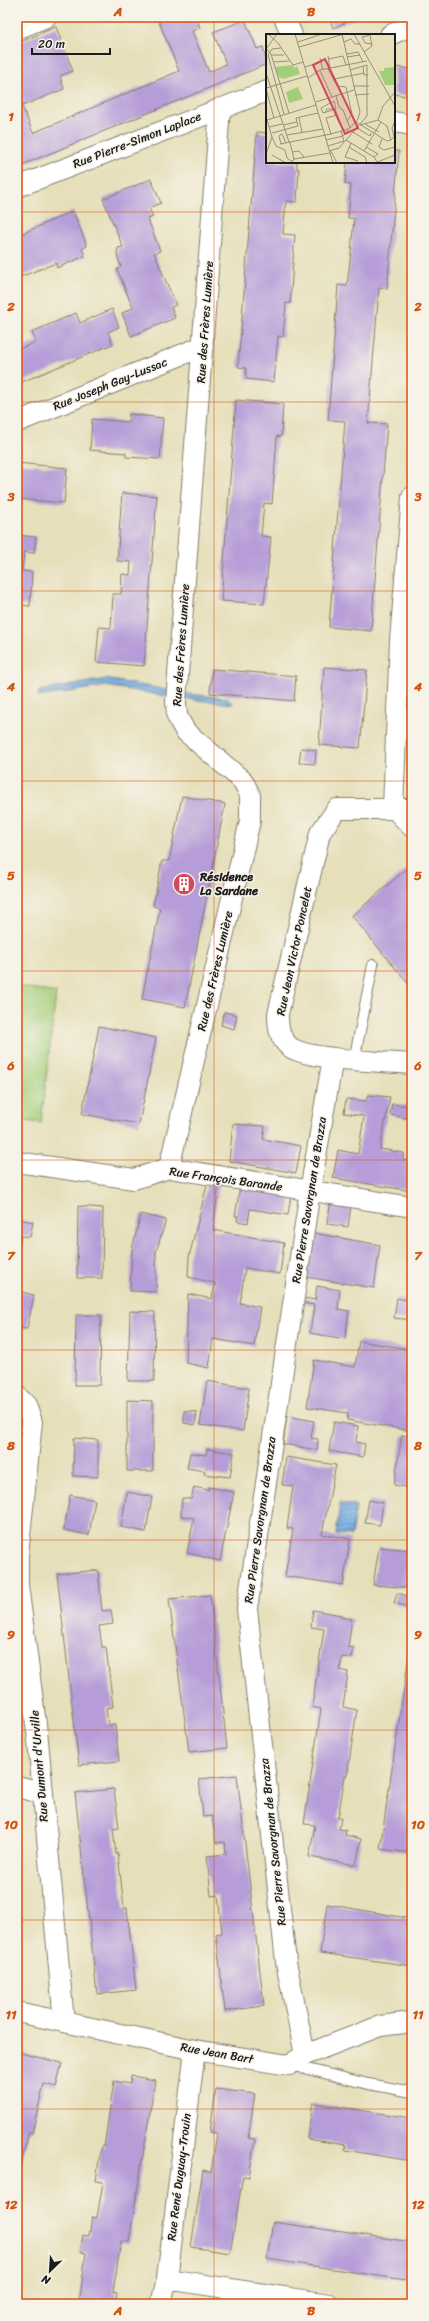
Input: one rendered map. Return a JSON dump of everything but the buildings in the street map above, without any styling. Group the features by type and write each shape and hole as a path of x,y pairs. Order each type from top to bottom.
{"street":[{"path":"284,17 292,34"},
{"path":"392,34 412,25"},
{"name":"Rue Pierre-Simon Laplace","path":"17,187 220,108 264,94"},
{"name":"Rue des Frères Lumière","path":"169,1168 250,822 250,796 243,781 186,731 177,716 176,702 220,108"},
{"path":"395,122 412,125"},
{"name":"Rue Joseph Gay-Lussac","path":"17,422 203,346"},
{"path":"412,497 406,641 392,808 412,827"},
{"name":"Rue Jean Victor Poncelet","path":"412,809 337,809 320,833 278,1014 282,1038 290,1048 304,1053 354,1061 412,1064"},
{"name":"Rue Pierre Savorgnan de Brazza","path":"297,2060 247,1609 310,1191 333,1058"},
{"name":"Rue François Barande","path":"17,1162 134,1179 169,1168 412,1207"},
{"name":"Rue Dumont d'Urville","path":"17,1396 26,1405 32,1422 18,1556 22,1658 38,1740 41,1793 64,2022"},
{"path":"17,1786 41,1793"},
{"name":"Rue Jean Bart","path":"17,2012 195,2050 297,2060"},
{"path":"297,2060 380,2026 412,2022"},
{"name":"Rue René Duguay-Trouin","path":"161,2304 167,2278 195,2050"},
{"path":"167,2278 329,2304"}],"lane":[{"path":"354,1061 373,965"},
{"path":"297,2060 368,2084 412,2092"}],"green space":[{"path":"17,986 56,993 41,1123 17,1120"}],"water":[{"path":"106,679 189,694 227,698 233,704 178,698 106,686 38,697 39,691"},
{"path":"340,1503 356,1506 351,1536 336,1534"}],"place":[{"name":"Résidence La Sardane","path":"184,884"}]}
